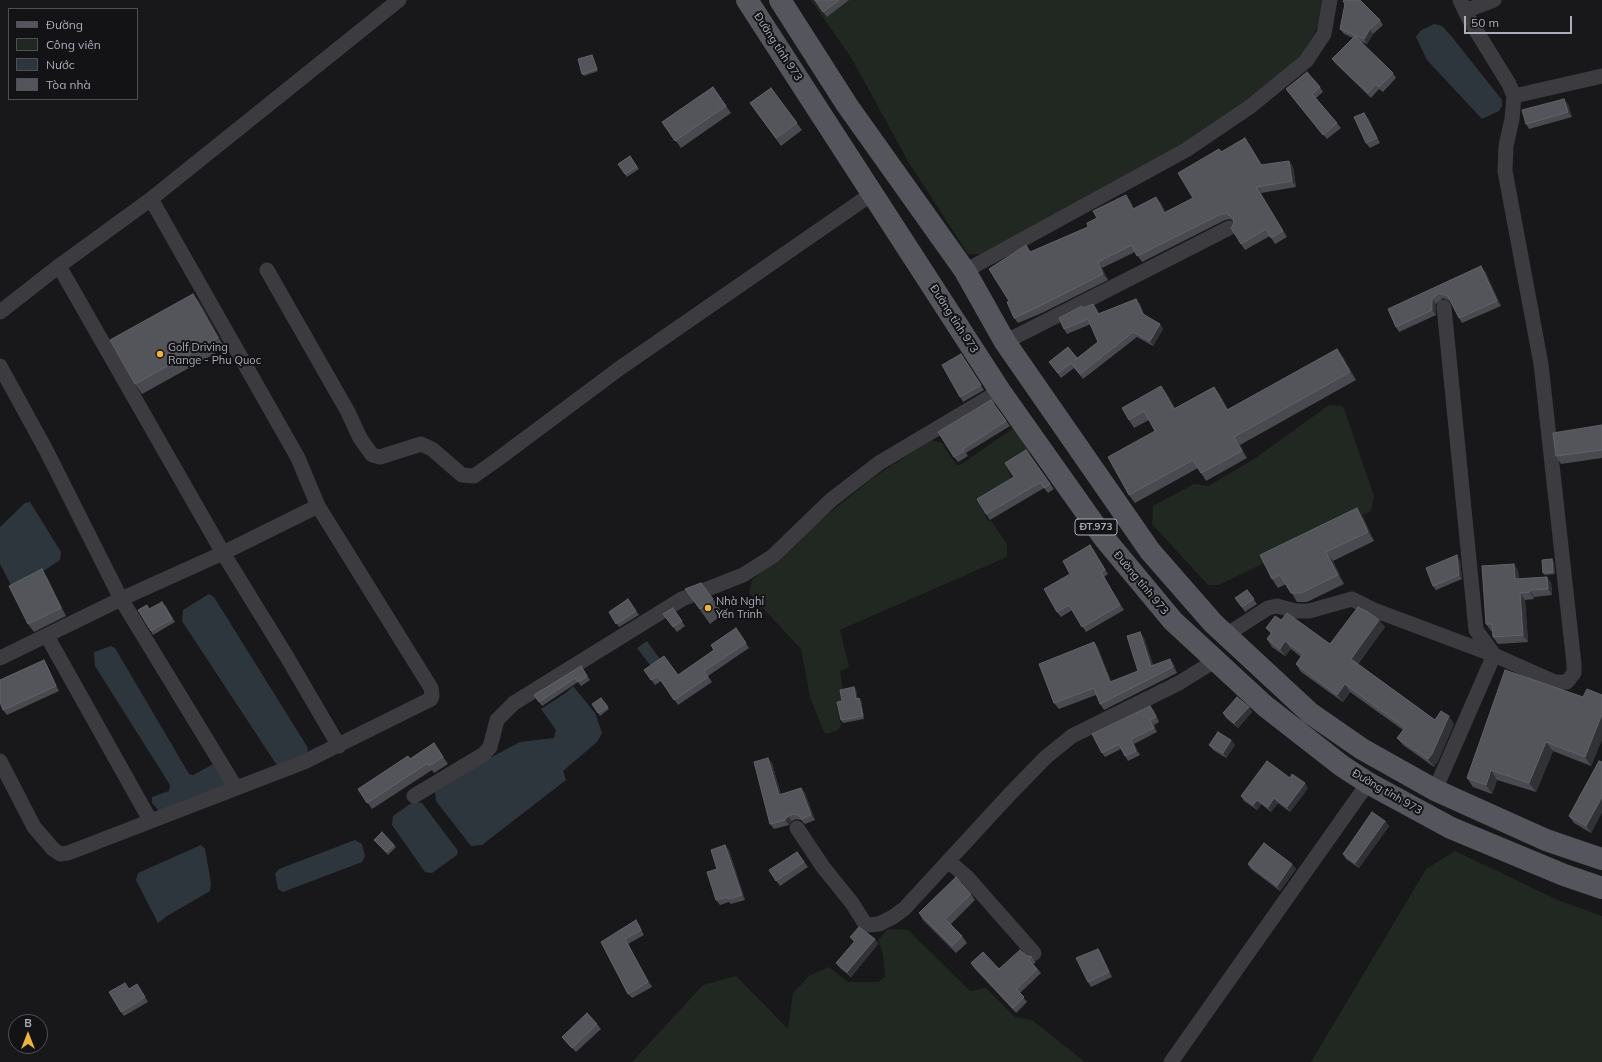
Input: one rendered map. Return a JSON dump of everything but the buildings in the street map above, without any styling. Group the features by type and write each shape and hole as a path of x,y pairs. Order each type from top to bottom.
{"main road":[{"name":"Đường tỉnh 973","path":"747,0 1000,391 1104,538 1173,622 1216,660 1264,706 1342,766 1368,783 1451,828 1564,875 1602,888"},
{"name":"ĐT.973","path":"780,0 847,104 965,271 1005,342 1150,552 1213,623 1310,713 1362,749 1435,790 1546,840 1602,859"}],"street":[{"path":"0,312 59,266 151,200 398,0"},
{"path":"965,271 1186,150 1251,106 1283,82 1310,55 1324,34 1330,0"},
{"path":"1226,635 1268,608 1277,606 1296,610 1309,610 1352,599 1374,610 1494,655 1555,682 1566,682 1574,673 1541,364 1505,171 1506,146 1512,119 1514,96 1509,84 1462,6 1494,0"},
{"path":"1514,96 1602,76"},
{"path":"267,270 348,412 360,438 372,455 380,456 421,444 432,449 462,475 474,476 620,368 873,193"},
{"path":"0,762 34,827 53,850 60,854 68,853 150,820 304,762 339,746 431,699 432,691 318,506 298,458 151,200"},
{"path":"1005,342 1229,228"},
{"path":"59,266 223,553 287,657 339,746"},
{"path":"1444,307 1476,630 1494,655"},
{"path":"0,366 46,450 121,599 236,788"},
{"path":"414,796 484,754 492,742 497,720 514,703 682,599 743,575 773,556 831,500 879,463 1000,391"},
{"path":"0,656 47,636 121,599 223,553 318,506"},
{"path":"47,636 150,820"},
{"path":"1435,790 1494,655"},
{"path":"797,828 823,867 852,903 864,922 868,925 879,924 894,917 905,908 1035,768 1072,736 1179,683 1216,660"},
{"path":"1171,1062 1368,783"},
{"path":"948,861 967,877 1034,954"}],"green space":[{"path":"811,0 1325,0 1320,22 1301,58 1248,102 1183,144 981,254 968,254 909,163 852,59"},
{"path":"1329,405 1343,406 1374,496 1371,511 1219,585 1208,585 1152,524 1153,506 1194,484 1208,486 1254,459"},
{"path":"1015,427 1034,451 1007,467 1014,483 979,503 988,521 991,521 1007,544 1007,557 840,630 849,667 840,671 843,690 840,693 842,703 837,704 841,726 838,730 826,734 810,697 801,649 749,593 752,580 807,531 874,477 932,440 942,443 956,465 960,465"},
{"path":"1455,851 1560,901 1602,916 1602,1062 1311,1062 1426,869"},
{"path":"888,929 908,930 970,991 986,988 1015,1017 1032,1020 1085,1062 632,1062 703,985 736,976 788,1029 793,993 809,976 829,967 848,982 878,982 885,977 883,954 878,940"}],"water":[{"path":"1434,24 1442,26 1452,37 1502,100 1502,106 1499,111 1482,119 1427,60 1416,37 1420,31"},
{"path":"30,502 61,552 60,560 18,588 12,587 0,564 0,527 25,503"},
{"path":"209,594 214,597 308,748 307,754 282,767 276,764 182,621 183,610"},
{"path":"647,641 662,662 653,669 637,648"},
{"path":"111,646 115,648 189,774 193,775 217,762 227,776 224,787 160,812 152,803 152,797 169,791 170,785 95,666 94,652"},
{"path":"573,686 595,713 602,733 597,742 563,771 566,780 482,845 471,846 436,801 435,792 488,759 520,742 554,738 556,730 541,709 567,692"},
{"path":"413,802 422,803 458,851 457,855 432,873 425,872 392,825 393,816"},
{"path":"355,840 362,844 365,856 362,862 283,892 278,889 275,874 279,869"},
{"path":"201,845 205,849 211,883 210,891 167,916 158,923 136,880 138,873"}],"place":[{"name":"Golf Driving Range - Phu Quoc","path":"160,354"},
{"name":"Nhà Nghỉ Yến Trinh","path":"708,608"}]}
